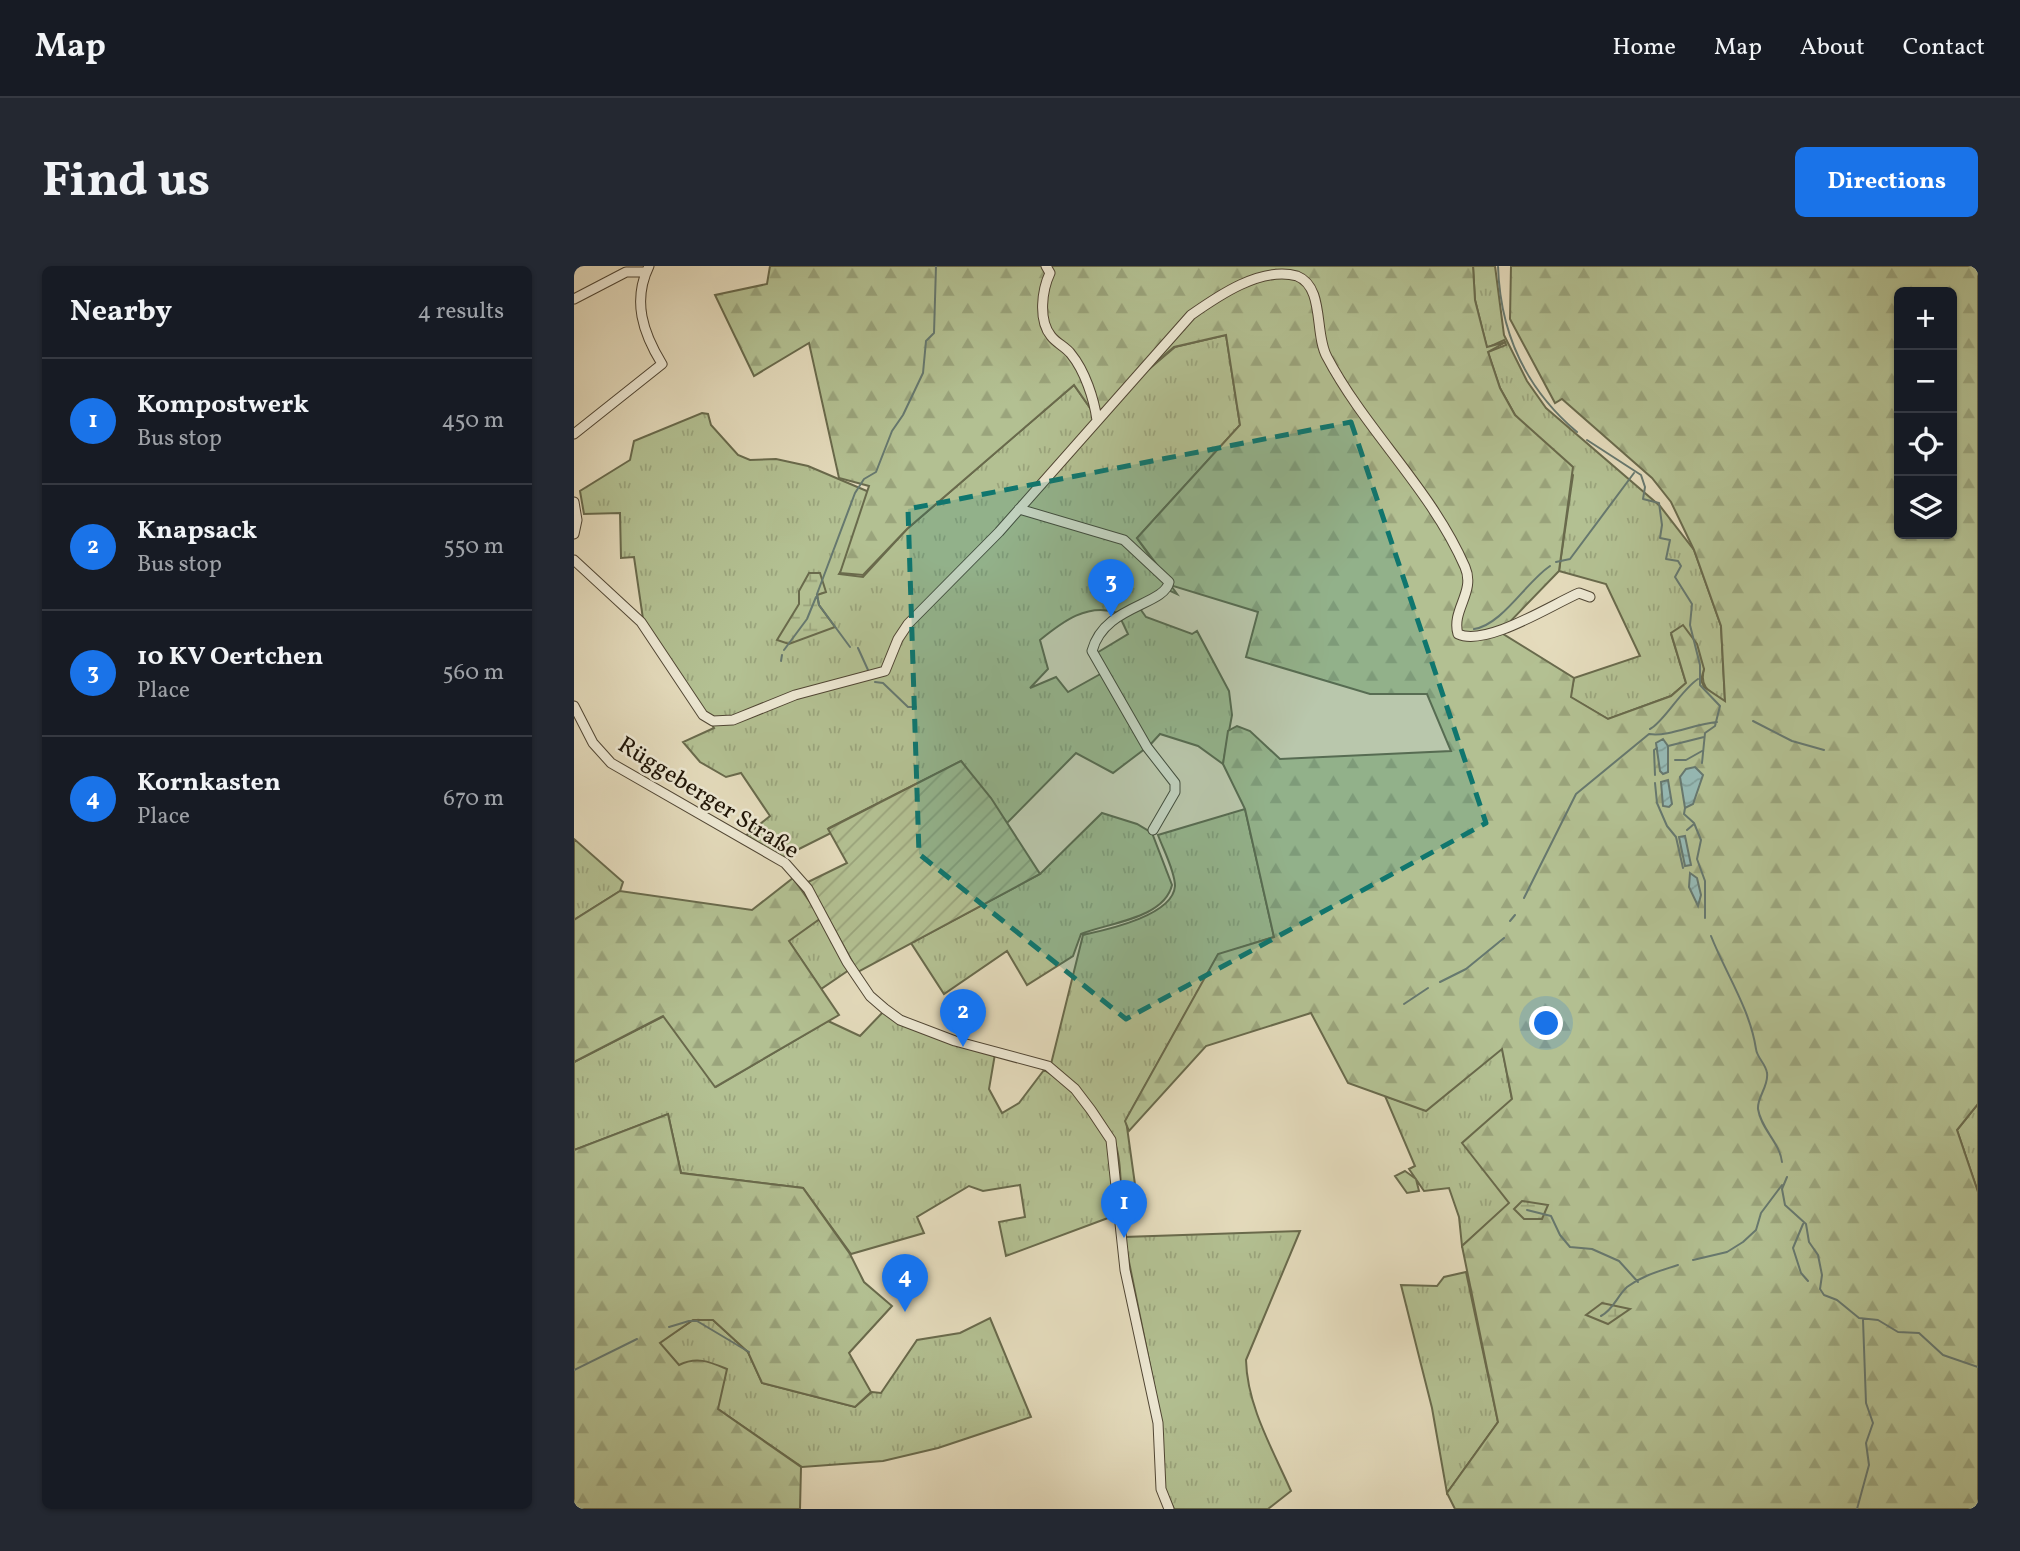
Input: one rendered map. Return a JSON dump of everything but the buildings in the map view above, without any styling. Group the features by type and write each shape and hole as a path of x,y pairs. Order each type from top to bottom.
{"street":[{"path":"1046,266 1050,273 1043,291 1043,306 1048,332 1073,357 1088,388 1097,420"},
{"path":"574,299 626,272 648,269 640,313 649,341 662,364 574,434"},
{"path":"574,560 634,614 704,715 723,722 795,695 886,671 898,639 908,624 1019,509 1191,315 1228,289 1270,273 1289,273 1301,277 1314,292 1317,325 1325,355 1347,391 1432,506 1465,568 1468,589 1457,621 1458,634 1466,637 1488,634 1579,593 1590,597"},
{"path":"574,502 577,520 574,534"},
{"path":"1019,509 1124,540 1169,582 1164,592 1125,612 1098,632 1093,651 1147,747 1175,783 1175,792 1153,831"},
{"name":"Rüggeberger Straße","path":"574,706 586,733 611,763 770,853 795,874 815,900 853,973 870,996 885,1009 900,1020 955,1041 1048,1066 1069,1083 1091,1110 1106,1131 1113,1151 1125,1270 1158,1423 1161,1489 1169,1509"}],"highlighted area":[{"path":"1351,422 1486,823 1126,1019 919,854 908,509"}],"green space":[{"path":"770,266 1473,266 1475,300 1487,347 1506,342 1488,352 1500,388 1515,415 1573,467 1559,571 1500,632 1574,678 1571,697 1608,719 1671,696 1686,683 1671,633 1683,625 1697,644 1704,669 1701,680 1704,687 1725,701 1721,626 1694,550 1671,502 1652,478 1562,399 1555,403 1510,319 1511,266 1978,266 1978,1104 1957,1130 1978,1192 1978,1509 1455,1509 1447,1493 1498,1422 1462,1246 1509,1203 1462,1143 1512,1099 1502,1049 1426,1111 1348,1083 1311,1013 1206,1046 1129,1131 1125,1121 1218,954 1274,937 1245,809 1223,764 1228,731 1237,726 1250,731 1280,759 1451,751 1427,694 1370,694 1246,657 1258,612 1173,586 1137,538 1240,425 1226,335 1174,347 1095,415 1074,385 907,529 863,575 840,573 869,486 839,478 809,343 754,376 715,295 767,284"},
{"path":"1473,266 1495,266 1504,335 1527,381 1546,408 1660,506 1694,550 1721,626 1725,702 1707,689 1703,681 1704,669 1671,634 1686,683 1671,696 1608,719 1570,697 1574,678 1640,656 1606,584 1559,571 1573,475 1515,415 1500,388 1488,352 1506,345 1504,340 1487,348 1475,300"},
{"path":"1226,335 1240,425 1137,538 1177,594 1164,588 1136,603 1146,617 1192,634 1197,631 1229,691 1232,715 1223,764 1198,746 1160,734 1149,746 1095,654 1128,634 1118,613 1096,610 1066,621 1040,640 1048,669 1030,688 1056,677 1068,692 1104,672 1146,748 1113,773 1076,753 1007,823 961,761 829,828 831,833 781,858 744,837 770,816 741,773 726,777 700,762 683,742 714,728 643,619 634,557 621,558 620,513 584,514 580,491 630,460 634,441 702,413 708,414 711,425 738,455 750,460 776,459 808,466 888,500 839,574 863,577 907,529 1074,385 1095,415 1175,347"},
{"path":"809,573 820,573 826,592 817,595 819,605 835,627 789,644 777,640 799,604 799,591"},
{"path":"961,761 991,798 1040,874 858,972 808,882 847,863 828,829"},
{"path":"1245,809 1274,937 1218,955 1126,1120 1138,1206 1122,1206 1119,1160 1111,1135 1089,1101 1051,1064 1083,935 1136,920 1163,906 1171,897 1174,880 1158,835"},
{"path":"1102,813 1137,824 1152,833 1172,885 1167,896 1147,913 1081,934 1073,956 1027,985 1007,951 944,994 911,943 1040,874"},
{"path":"574,839 623,882 620,891 574,920"},
{"path":"793,878 821,918 789,941 839,1015 715,1087 663,1016 574,1062 574,920 620,891 752,910"},
{"path":"821,918 849,970 821,989 788,940"},
{"path":"883,1012 902,1024 995,1054 989,1089 1002,1113 1019,1103 1044,1070 1063,1083 1082,1101 1104,1132 1111,1160 1116,1215 1006,1256 999,1222 1025,1217 1020,1185 983,1191 969,1186 917,1217 924,1233 851,1254 803,1188 681,1173 668,1114 574,1150 574,1062 664,1016 716,1087 828,1021 860,1036"},
{"path":"1502,1048 1512,1099 1510,1203 1462,1246 1459,1217 1449,1188 1424,1191 1409,1169 1415,1166 1385,1096 1426,1110"},
{"path":"1978,1104 1978,1192 1957,1130"},
{"path":"668,1114 681,1173 803,1188 850,1254 864,1282 892,1306 849,1353 871,1392 855,1407 762,1383 748,1352 713,1320 693,1320 660,1343 679,1365 698,1360 727,1369 718,1409 801,1467 800,1509 574,1509 574,1150"},
{"path":"1405,1171 1416,1179 1419,1191 1407,1193 1395,1176"},
{"path":"1522,1201 1548,1205 1542,1219 1524,1219 1514,1209"},
{"path":"1300,1231 1246,1360 1247,1377 1256,1411 1291,1491 1268,1509 1174,1509 1165,1490 1159,1410 1124,1237"},
{"path":"1466,1272 1498,1422 1447,1493 1432,1408 1401,1285 1437,1286 1444,1277"},
{"path":"1602,1303 1630,1309 1608,1324 1586,1315"},
{"path":"990,1318 1031,1417 938,1448 883,1461 802,1467 718,1409 659,1343 693,1320 713,1320 748,1352 762,1383 855,1407 872,1392 881,1393 917,1340 960,1333"}],"water":[{"path":"1663,739 1668,746 1668,772 1663,774 1660,771 1656,743"},
{"path":"1695,767 1703,775 1693,804 1685,808 1680,777 1686,769"},
{"path":"1668,780 1672,804 1669,807 1663,806 1661,782"},
{"path":"1685,836 1691,865 1685,866 1679,837"},
{"path":"1690,873 1697,878 1701,895 1698,906 1689,887"}],"waterway":[{"path":"850,647 819,605 817,594 855,493 864,479 876,472 892,431 903,415 923,373 926,341 934,333 936,266"},
{"path":"1498,266 1504,314 1519,358 1543,397 1577,432"},
{"path":"1587,440 1641,475 1645,487 1643,499 1659,503 1662,525 1660,538 1670,540 1666,559 1678,561 1681,566 1675,577 1692,604 1690,625 1700,665 1700,685 1720,706 1715,726 1705,733 1702,763"},
{"path":"1556,562 1570,559 1634,473"},
{"path":"1474,629 1484,626 1504,612 1550,566"},
{"path":"784,650 807,619 816,597"},
{"path":"858,648 868,670"},
{"path":"781,661 782,655"},
{"path":"1650,729 1698,679"},
{"path":"875,682 883,683 908,707 916,707"},
{"path":"1753,721 1792,741 1824,750"},
{"path":"1524,898 1576,794 1649,734 1665,734 1717,722"},
{"path":"1668,746 1704,737"},
{"path":"1655,775 1654,750 1657,748"},
{"path":"1675,760 1686,760 1702,751"},
{"path":"1655,783 1657,803 1667,826 1676,837 1683,868"},
{"path":"1685,808 1684,814 1694,823 1701,840 1697,859 1705,881 1705,918"},
{"path":"1687,830 1694,824"},
{"path":"1510,921 1515,915"},
{"path":"1711,936 1749,1020 1757,1052 1766,1070 1767,1078 1758,1109 1782,1162"},
{"path":"1440,982 1466,969 1504,938"},
{"path":"1404,1004 1428,988"},
{"path":"1787,1177 1782,1189 1785,1205 1806,1224 1809,1242 1818,1255 1822,1275 1820,1289 1824,1295 1837,1300 1859,1318 1878,1320 1898,1332 1919,1333 1943,1355 1978,1367"},
{"path":"1693,1260 1727,1252 1743,1242 1756,1230 1761,1213 1782,1185"},
{"path":"1527,1210 1551,1216 1560,1235 1570,1247 1592,1249 1619,1261 1638,1282"},
{"path":"1803,1224 1793,1248 1801,1273 1808,1281"},
{"path":"1601,1316 1633,1283 1678,1265"},
{"path":"1857,1509 1869,1465 1866,1443 1873,1423 1866,1403 1863,1320"},
{"path":"669,1327 697,1321 749,1352"},
{"path":"574,1370 637,1339"}],"place":[{"name":"10 KV Oertchen","path":"1111,617"},
{"name":"Knapsack","path":"963,1047"},
{"name":"Kompostwerk","path":"1124,1238"},
{"name":"Kornkasten","path":"905,1312"}]}
